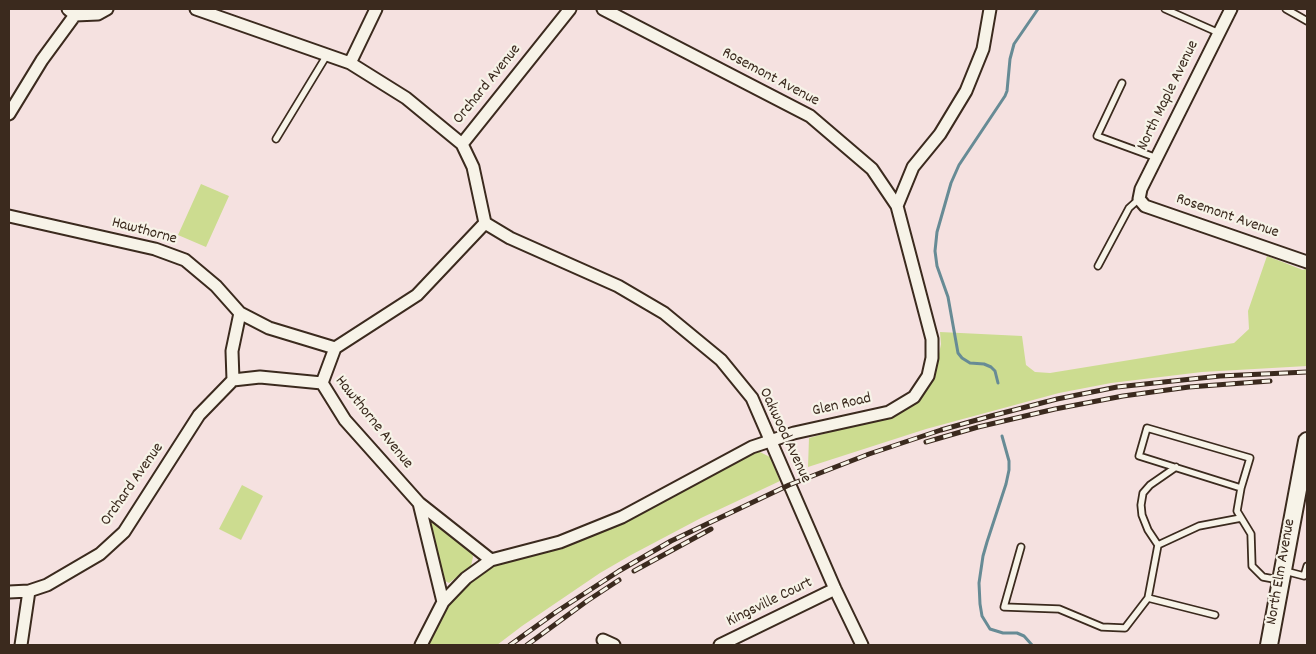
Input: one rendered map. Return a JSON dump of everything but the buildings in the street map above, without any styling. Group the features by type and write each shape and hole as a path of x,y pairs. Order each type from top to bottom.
{"main road":[{"name":"North Elm Avenue","path":"1269,645 1307,441"}],"street":[{"path":"9,114 71,12 98,14 107,9"},
{"path":"196,9 350,63 406,98 462,144"},
{"path":"350,63 376,9"},
{"name":"Orchard Avenue","path":"485,223 473,167 462,144 570,9"},
{"name":"Rosemont Avenue","path":"603,9 810,116 872,169 897,206"},
{"path":"897,206 912,167 940,134 966,91 983,49 990,9"},
{"name":"North Maple Avenue","path":"1139,199 1141,189 1231,9"},
{"name":"Rosemont Avenue","path":"1139,199 1145,206 1307,262"},
{"name":"Glen Road","path":"421,645 443,602 466,578 491,560 560,542 622,517 752,446 889,412 914,397 928,376 932,358 932,339 897,206"},
{"name":"Hawthorne","path":"9,216 154,249 185,260 216,286 240,314 270,328 335,348"},
{"path":"322,383 335,348 417,294 485,223"},
{"name":"Oakwood Avenue","path":"485,223 510,238 618,286 664,313 721,360 752,398 834,589 862,645"},
{"path":"233,380 232,351 240,314"},
{"name":"Hawthorne Avenue","path":"233,380 260,377 322,383 346,420 419,503 491,560"},
{"name":"Orchard Avenue","path":"9,592 29,591 47,585 100,554 124,532 199,416 233,380"},
{"name":"Hawthorne Avenue","path":"419,503 443,602"},
{"name":"Kingsville Court","path":"720,645 834,589"},
{"path":"21,645 29,591"}],"lane":[{"path":"1165,9 1219,33"},
{"path":"1286,9 1307,21"},
{"path":"276,139 327,55"},
{"path":"1122,83 1097,136 1157,158"},
{"path":"1098,266 1129,208 1139,199"},
{"path":"1241,488 1139,456 1147,428 1250,458 1241,488 1237,511 1251,534 1252,566 1262,577 1304,576 1307,566"},
{"path":"1021,547 1004,606 1059,609 1102,627 1125,628 1148,598 1158,545 1148,530 1142,515 1143,493 1150,485 1176,468"},
{"path":"1158,545 1199,526 1241,518"},
{"path":"1148,598 1214,615"}],"green space":[{"path":"201,184 229,196 206,247 178,235"},
{"path":"1267,256 1303,270 1307,268 1307,366 1202,372 1111,383 1059,393 926,429 808,467 809,438 891,415 914,403 929,388 935,374 941,344 940,332 1022,336 1026,365 1035,372 1050,373 1234,343 1249,329 1248,311"},
{"path":"758,451 770,457 780,481 701,518 631,555 600,573 497,645 427,645 452,600 468,584 490,567 603,531"},
{"path":"242,485 263,496 241,540 219,529"},
{"path":"432,520 470,548 472,552 471,566 449,583 441,579 429,522"}],"waterway":[{"path":"998,383 995,371 991,367 984,364 970,363 958,353 948,297 937,266 935,251 937,232 951,183 959,165 1005,96 1014,44 1038,9"},
{"path":"1002,436 1009,461 1009,470 983,556 979,583 980,604 982,616 990,629 1003,633 1017,633 1024,636 1032,645"}],"railway":[{"path":"510,645 619,571 671,541 789,485 869,454 941,430 991,416 1057,399 1117,387 1220,376 1307,372"},
{"path":"926,442 978,427 1055,409 1123,396 1189,387 1270,381"},
{"path":"634,571 711,529"},
{"path":"527,645 619,580"}]}
